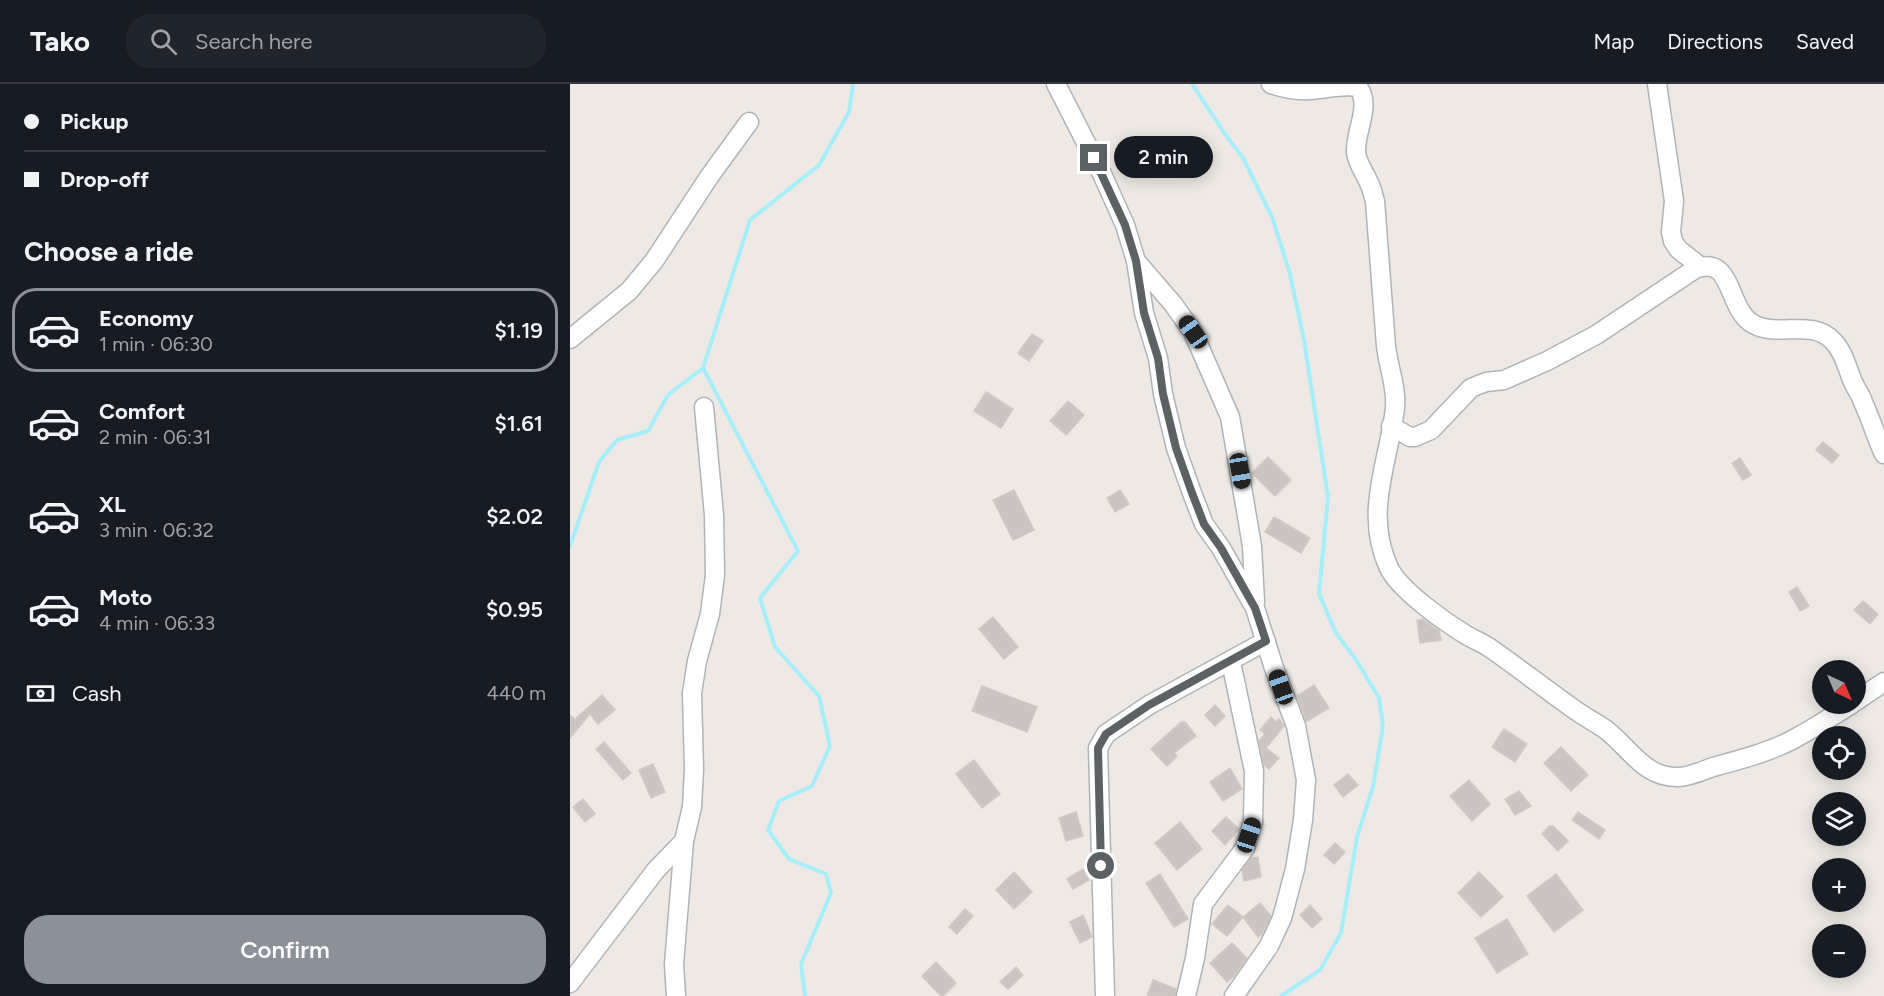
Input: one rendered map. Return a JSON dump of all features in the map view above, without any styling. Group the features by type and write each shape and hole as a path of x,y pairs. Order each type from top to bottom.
{"street":[{"path":"1056,84 1125,225 1136,261 1144,313 1158,358 1163,394 1176,448 1204,524 1221,548 1255,608 1296,726 1306,780 1303,820 1295,869 1282,918 1269,946 1234,996"},
{"path":"1271,84 1312,87 1349,85 1358,87 1363,94 1364,110 1359,126 1356,155 1370,184 1375,201 1388,365 1395,388 1390,443 1384,461 1377,501 1378,526 1382,549 1389,569 1400,584 1464,634 1479,640 1606,730 1646,768 1664,775 1679,777 1759,754 1790,741 1836,714"},
{"path":"1657,84 1674,201 1671,232 1673,241 1678,249 1701,267"},
{"path":"570,339 629,291 654,261 748,122"},
{"path":"1136,261 1173,304 1193,332 1230,417 1252,546 1255,608"},
{"path":"1384,461 1415,437 1439,424 1463,395 1472,388 1486,382 1504,380 1547,361 1596,335 1701,267 1711,265 1722,273 1744,316 1754,325 1769,329 1812,329 1835,342 1849,368 1884,454"},
{"path":"676,996 674,964 684,841 692,807 694,769 692,693 697,661 710,614 715,575 714,515 704,407"},
{"path":"1391,426 1410,437 1415,437"},
{"path":"1105,996 1098,748 1106,734 1149,705 1266,641"},
{"path":"1186,996 1191,981 1203,904 1245,848 1253,822 1254,771 1231,662"},
{"path":"1866,694 1884,681"},
{"path":"570,983 656,870 684,841"}],"building":[{"path":"1032,334 1043,341 1029,361 1018,353"},
{"path":"986,392 1013,409 1001,428 974,411"},
{"path":"1068,401 1084,415 1066,435 1050,421"},
{"path":"1823,442 1839,455 1832,463 1816,450"},
{"path":"1268,457 1291,480 1275,496 1252,473"},
{"path":"1740,458 1751,475 1743,480 1732,463"},
{"path":"1014,490 1034,530 1013,540 993,500"},
{"path":"1120,490 1129,504 1115,512 1107,498"},
{"path":"1274,517 1310,538 1301,553 1265,532"},
{"path":"1797,587 1809,606 1800,611 1789,592"},
{"path":"1863,601 1878,614 1870,624 1854,610"},
{"path":"993,617 1018,647 1004,659 979,629"},
{"path":"1423,619 1439,631 1441,640 1420,643 1417,620"},
{"path":"1314,685 1329,708 1306,722 1297,696"},
{"path":"982,686 1037,707 1027,732 972,711"},
{"path":"602,695 615,710 598,724 590,714 570,738 570,715 575,719"},
{"path":"1215,705 1225,716 1215,726 1205,715"},
{"path":"1271,717 1276,722 1279,719 1284,726 1266,748 1279,758 1269,769 1264,765 1259,741 1265,734 1260,730"},
{"path":"1181,722 1185,722 1196,736 1174,753 1177,756 1167,766 1151,749"},
{"path":"1504,729 1527,744 1515,762 1492,747"},
{"path":"604,742 631,773 623,780 596,749"},
{"path":"1561,747 1588,775 1571,791 1544,763"},
{"path":"974,760 1000,794 982,808 956,774"},
{"path":"653,764 665,792 651,798 639,770"},
{"path":"1230,768 1242,789 1223,801 1210,782"},
{"path":"1348,774 1358,785 1343,797 1334,785"},
{"path":"1469,780 1490,804 1472,821 1450,796"},
{"path":"1519,791 1531,806 1515,815 1505,799"},
{"path":"583,799 595,814 585,822 573,807"},
{"path":"1076,812 1083,836 1066,841 1059,818"},
{"path":"1578,812 1605,830 1599,839 1572,820"},
{"path":"1226,817 1239,829 1225,845 1212,831"},
{"path":"1180,822 1202,849 1177,870 1155,843"},
{"path":"1549,826 1553,826 1568,841 1558,851 1542,834"},
{"path":"1335,843 1345,852 1334,864 1324,855"},
{"path":"1258,857 1261,877 1244,881 1242,870 1251,858"},
{"path":"1083,869 1089,880 1073,889 1067,879"},
{"path":"1014,872 1032,892 1014,909 996,890"},
{"path":"1479,872 1503,897 1481,917 1458,893"},
{"path":"1160,874 1188,919 1174,927 1146,883"},
{"path":"1556,874 1583,910 1554,932 1527,896"},
{"path":"1260,903 1271,916 1262,934 1258,937 1243,917"},
{"path":"1228,905 1243,917 1227,936 1212,924"},
{"path":"1310,905 1322,919 1312,928 1300,915"},
{"path":"965,909 973,916 957,934 949,927"},
{"path":"1083,915 1092,937 1080,943 1070,922"},
{"path":"1507,919 1528,954 1497,973 1475,938"},
{"path":"1232,943 1247,958 1227,982 1210,963"},
{"path":"936,962 956,983 943,996 922,976"},
{"path":"1016,967 1023,975 1008,989 1000,982"},
{"path":"1153,980 1176,989 1175,996 1147,996"}],"waterway":[{"path":"805,996 801,964 831,893 826,874 789,859 768,830 779,801 812,786 830,746 819,696 775,647 760,598 798,551 703,368 750,220 819,165 849,112 853,84"},
{"path":"1192,84 1243,158 1272,217 1290,274 1304,340 1328,497 1319,594 1336,633 1357,661 1379,698 1383,726 1373,787 1357,837 1341,933 1320,970 1281,996"},
{"path":"570,546 599,462 617,440 648,431 668,395 703,368"}],"route":[{"path":"1094,158 1125,225 1136,261 1144,313 1158,358 1163,394 1176,448 1192,493 1204,524 1221,548 1255,608 1266,641 1149,705 1106,734 1098,748 1101,866"}]}
